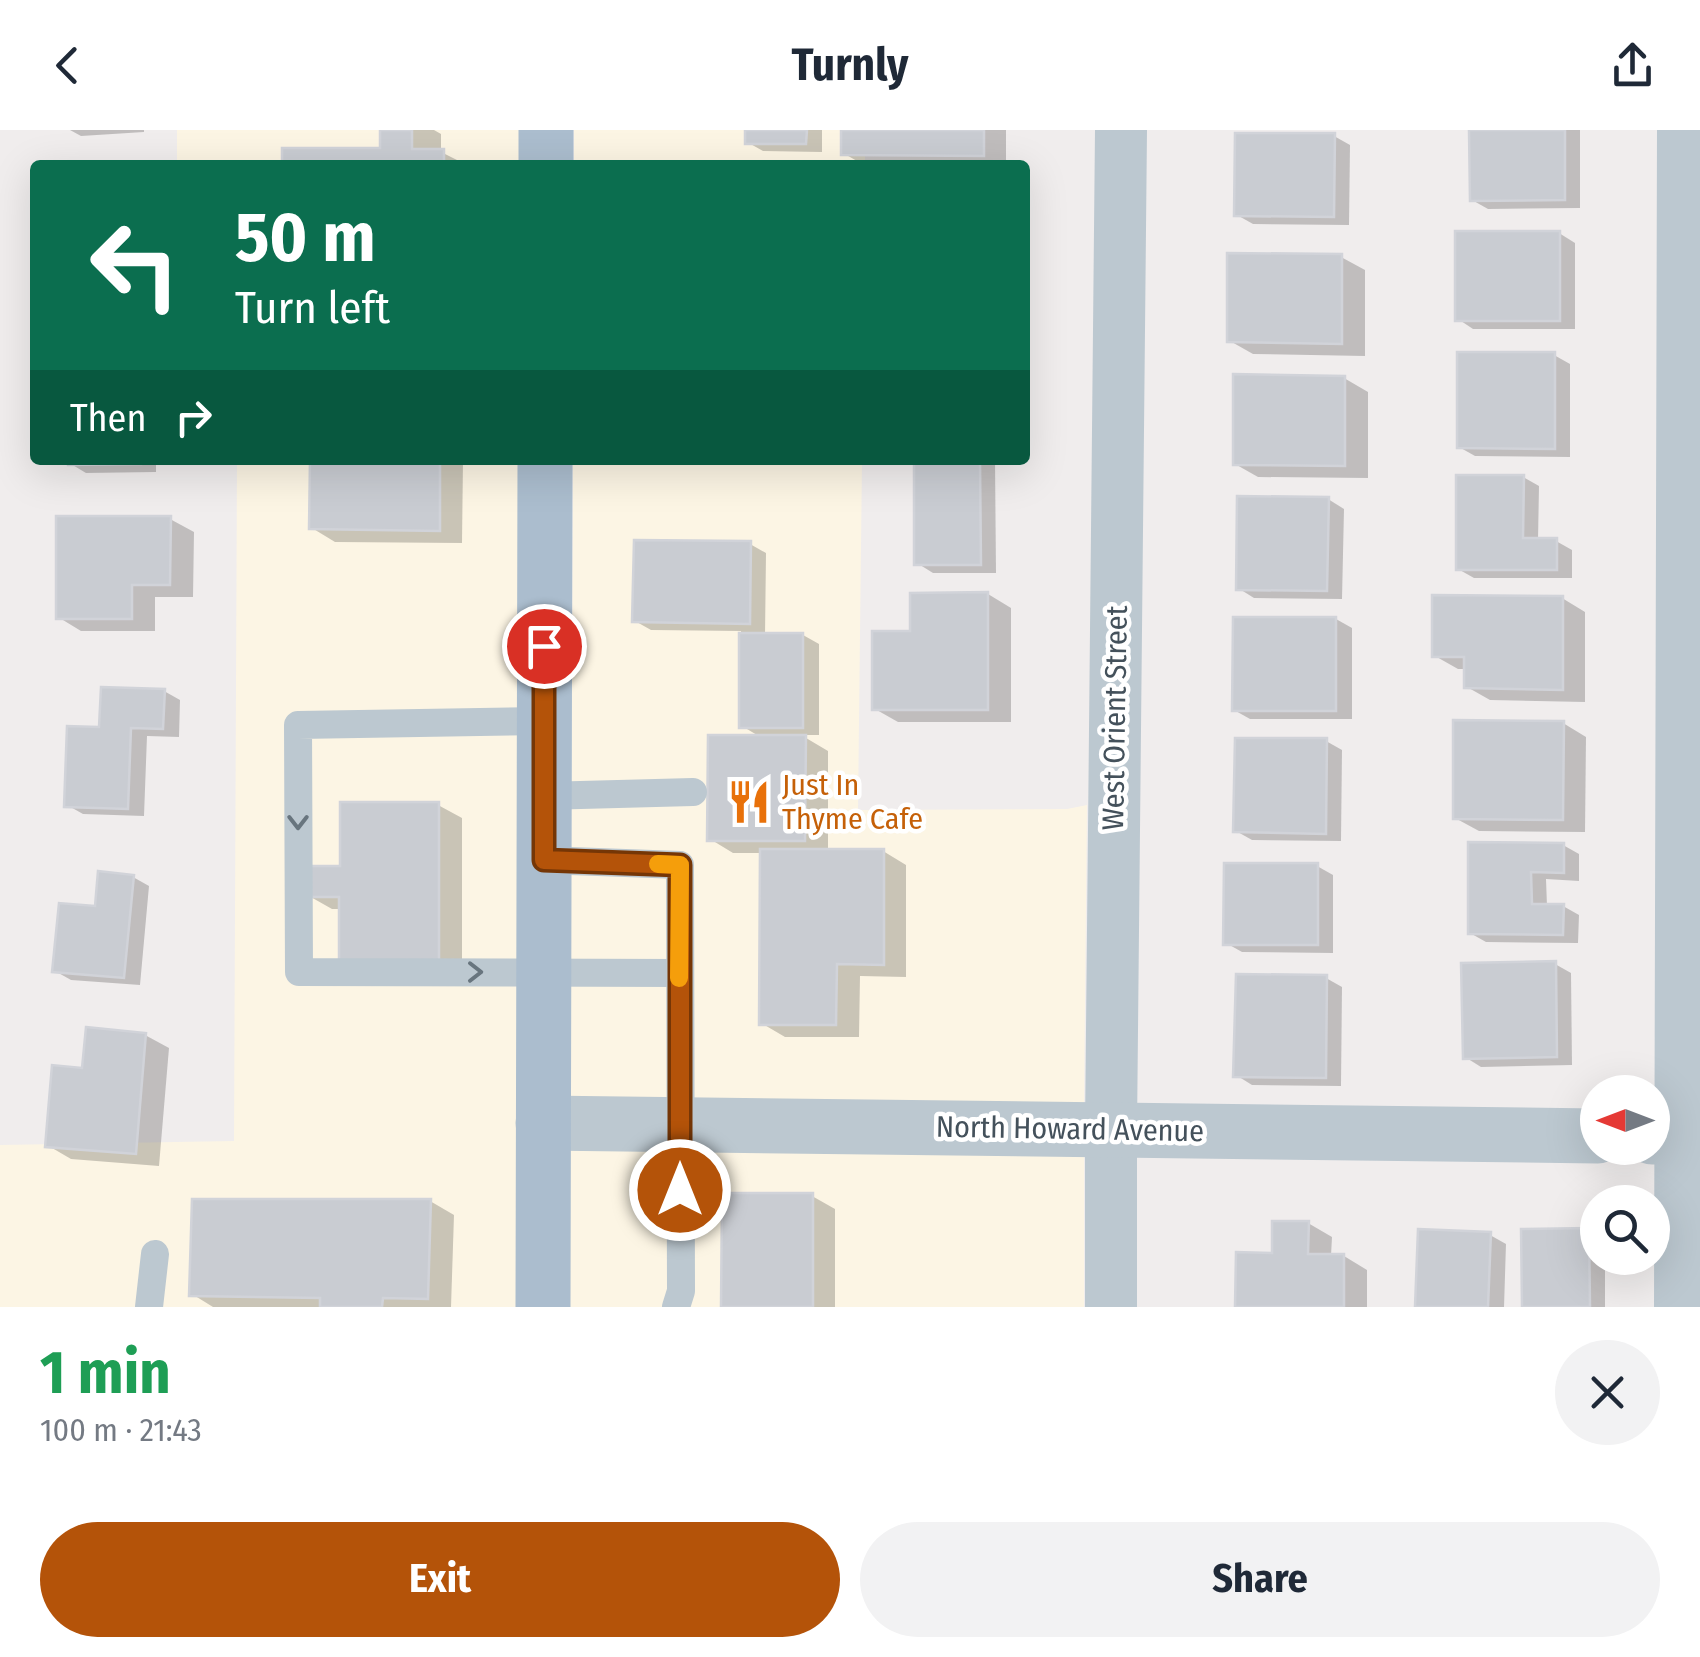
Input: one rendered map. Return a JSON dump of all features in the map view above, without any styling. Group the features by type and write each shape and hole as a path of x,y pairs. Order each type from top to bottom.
{"main road":[{"path":"546,130 546,160"},
{"path":"543,1307 545,465"}],"street":[{"name":"West Orient Street","path":"1111,1307 1121,130"},
{"path":"1680,1307 1677,1137 1683,130"},
{"name":"North Howard Avenue","path":"543,1123 1580,1136"}],"lane":[{"path":"544,721 298,725 299,972 679,973"},
{"path":"544,796 693,792"},
{"path":"544,860 680,865 681,1291 676,1307"},
{"path":"150,1307 155,1254"}],"shaded area":[{"path":"177,130 520,130 520,160 177,160"},
{"path":"574,130 865,130 865,160 574,160"},
{"path":"237,465 519,465 516,1307 0,1307 0,1145 234,1141"},
{"path":"573,465 862,465 858,810 1067,809 1087,805 1084,1105 570,1099"},
{"path":"570,1148 1084,1154 1084,1307 570,1307"}],"building":[{"path":"380,130 412,130 412,149 444,149 444,160 282,160 282,148 380,148"},
{"path":"745,130 807,130 806,144 745,144"},
{"path":"841,130 984,130 984,156 841,155"},
{"path":"1469,130 1565,130 1565,200 1470,201"},
{"path":"1235,133 1335,133 1334,217 1234,216"},
{"path":"1455,231 1560,231 1560,321 1455,321"},
{"path":"1227,253 1342,254 1342,344 1227,342"},
{"path":"1457,352 1555,352 1555,449 1457,448"},
{"path":"1233,374 1345,376 1345,466 1233,465"},
{"path":"310,465 440,465 440,531 309,529"},
{"path":"914,465 980,465 981,565 914,565"},
{"path":"1456,475 1524,475 1523,538 1557,538 1557,570 1456,570"},
{"path":"1237,496 1329,497 1327,591 1236,590"},
{"path":"56,516 171,516 170,585 132,585 132,619 56,619"},
{"path":"634,540 751,541 750,624 632,622"},
{"path":"988,592 988,710 872,710 872,631 910,631 910,593"},
{"path":"1432,595 1563,596 1563,690 1464,688 1464,657 1432,657"},
{"path":"1233,617 1336,617 1336,711 1232,711"},
{"path":"739,633 803,633 803,728 739,728"},
{"path":"101,687 165,689 163,729 131,728 128,809 64,807 67,726 99,727"},
{"path":"1453,720 1564,721 1563,820 1453,819"},
{"path":"708,735 806,735 805,841 707,841"},
{"path":"1235,738 1327,738 1326,834 1233,832"},
{"path":"340,802 439,802 439,963 339,962 339,897 306,897 306,866 340,866"},
{"path":"1468,842 1564,843 1564,873 1531,872 1532,904 1564,904 1563,935 1468,934"},
{"path":"760,849 884,849 884,965 837,964 836,1025 759,1025"},
{"path":"1224,863 1318,863 1318,945 1223,945"},
{"path":"98,871 134,875 124,978 52,972 59,903 95,906"},
{"path":"1556,961 1557,1057 1463,1059 1461,963"},
{"path":"1236,974 1327,975 1326,1078 1233,1077"},
{"path":"86,1027 146,1033 136,1154 45,1147 52,1065 82,1068"},
{"path":"722,1193 813,1193 813,1307 721,1307"},
{"path":"192,1199 431,1199 428,1299 383,1298 382,1307 320,1307 320,1298 189,1296"},
{"path":"1272,1221 1309,1221 1308,1254 1344,1254 1344,1307 1235,1307 1236,1252 1272,1253"},
{"path":"1580,1228 1580,1275 1590,1275 1590,1307 1522,1307 1521,1229"},
{"path":"1418,1229 1491,1232 1488,1307 1415,1307"}],"slow traffic":[{"path":"658,864 680,865 679,978"}],"place":[{"name":"Just In Thyme Cafe","path":"749,802"}],"route":[{"path":"544,646 544,860 680,865 680,1190"}]}
